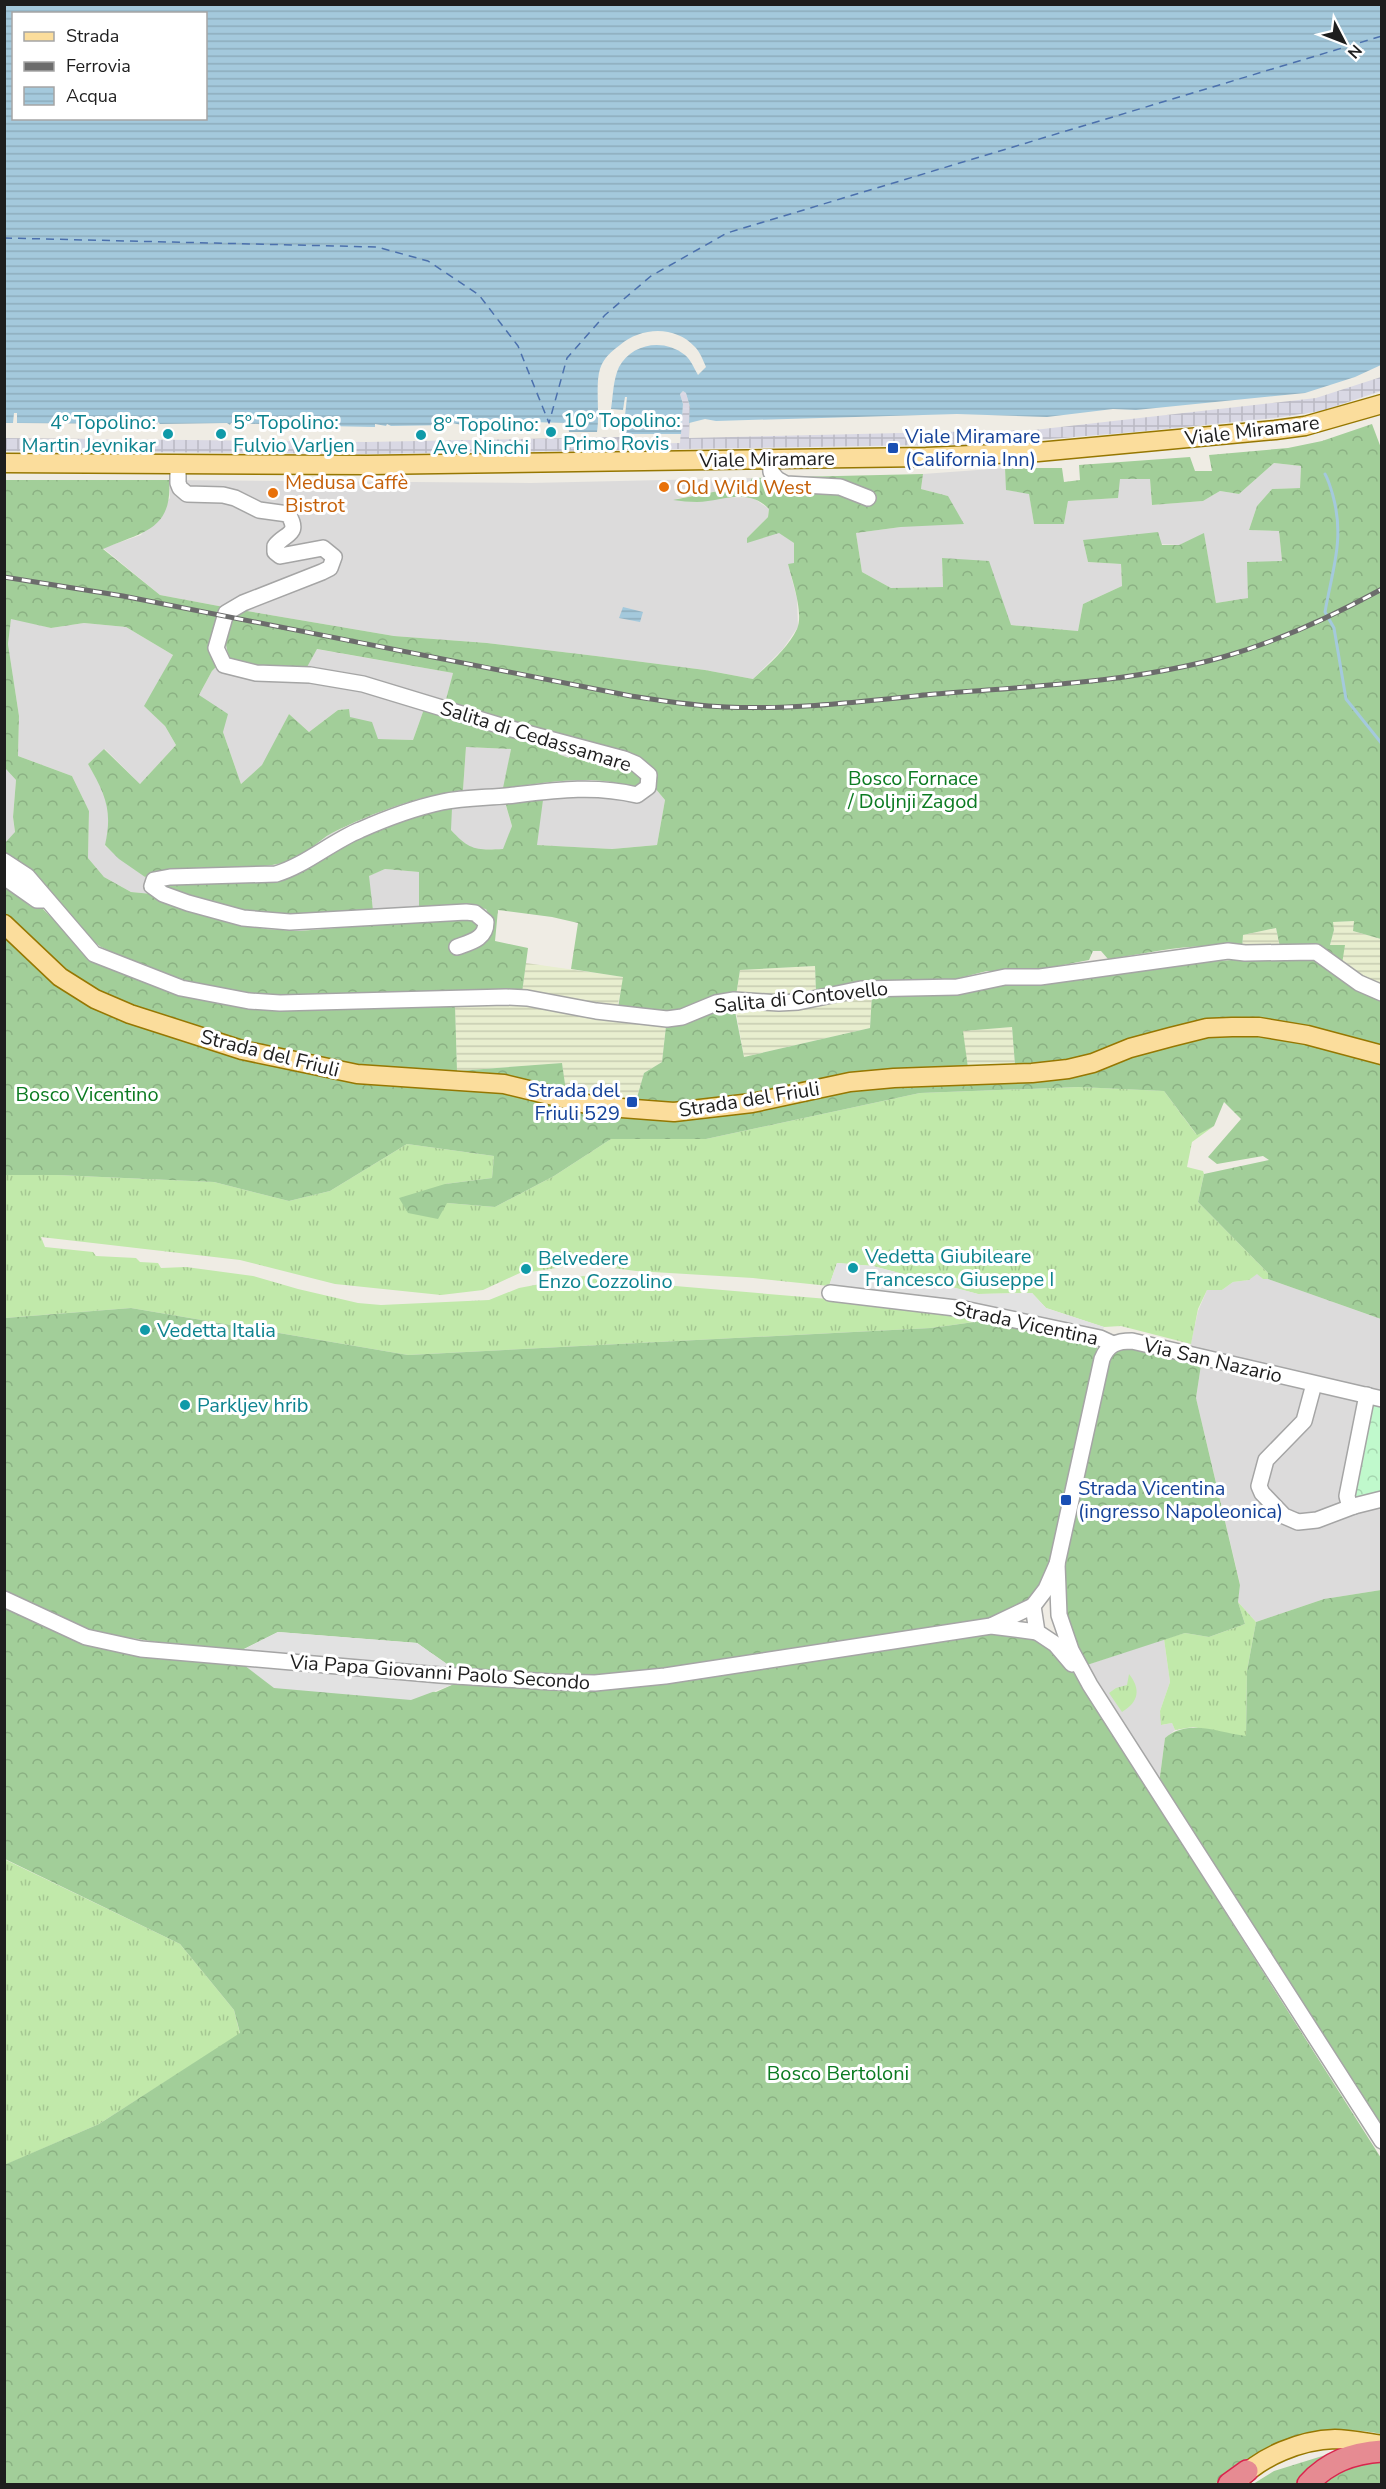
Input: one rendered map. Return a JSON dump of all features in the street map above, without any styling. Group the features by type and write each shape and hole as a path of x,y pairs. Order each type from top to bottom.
{"highway":[{"path":"1308,2484 1324,2468 1339,2460 1382,2451"},
{"path":"1229,2484 1241,2478"}],"main road":[{"name":"Viale Miramare","path":"4,463 367,465 938,457 1060,450 1305,426 1382,404"},
{"name":"Strada del Friuli","path":"4,924 60,977 95,999 130,1014 242,1050 357,1074 504,1084 595,1106 674,1112 752,1103 850,1082 1059,1070 1093,1063 1130,1048 1215,1028 1259,1027 1338,1042 1382,1055"},
{"path":"1241,2478 1298,2445 1337,2439 1382,2445"}],"street":[{"path":"770,459 771,472 786,484 840,487 868,498"},
{"name":"Salita di Cedassamare","path":"178,464 178,483 187,494 223,495 235,498 259,510 288,514 293,527 291,534 275,546 275,552 280,556 323,548 334,557 330,568 243,603 226,613 216,648 224,665 256,673 310,675 363,684 508,728 624,759 649,775 648,787 637,795 610,789 582,787 443,802 403,813 363,828 336,840 293,869 276,874 170,877 154,880 152,886 163,894 188,903 243,918 290,922 466,912 482,917 486,922 483,936 457,946"},
{"name":"Salita di Contovello","path":"4,861 27,876 94,954 181,988 249,1001 371,1001 506,997 527,998 596,1011 667,1019 734,1000 798,1002 861,989 957,987 1005,977 1040,977 1228,951 1245,953 1316,952 1359,983 1382,993"},
{"path":"4,877 37,900 46,900"},
{"name":"Strada Vicentina","path":"830,1293 964,1309 1100,1338 1113,1344"},
{"name":"Via San Nazario","path":"1113,1344 1132,1341 1374,1397 1347,1496 1349,1504 1354,1506"},
{"path":"1090,1684 1055,1644 1037,1632 1033,1606 1046,1589 1057,1564 1102,1359 1106,1350 1113,1344"},
{"path":"1314,1384 1304,1421 1266,1460 1259,1486 1262,1492 1284,1516 1298,1521 1317,1520 1354,1506 1382,1499"},
{"path":"1057,1564 1059,1615 1071,1650 1090,1684 1382,2141"},
{"name":"Via Papa Giovanni Paolo Secondo","path":"4,1599 86,1637 141,1649 440,1675 563,1683 595,1683 665,1676 991,1626 1037,1632"},
{"path":"1033,1606 1059,1615"},
{"name":"Via Papa Giovanni Paolo Secondo","path":"991,1626 1033,1606"},
{"path":"1037,1632 1059,1615"}],"shaded area":[{"path":"1381,377 1381,391 1321,411 1135,432 990,444 368,454 5,451 5,438 366,442 620,437 622,444 680,443 683,404 680,394 683,391 686,393 690,407 689,438 1034,430 1316,398"},
{"path":"1274,463 1301,466 1300,488 1272,489 1257,506 1249,530 1279,531 1282,561 1249,598 1216,603 1204,534 1179,545 1083,540 1088,562 1121,564 1122,586 1083,604 1078,631 1011,625 942,558 943,587 891,588 862,572 856,533 901,527 948,496 921,489 923,474 1005,468 1007,490 1029,493 1034,524 1064,524 1068,501 1117,498 1119,479 1150,479 1152,505 1203,501 1220,491 1239,494"},
{"path":"752,478 748,485 676,499 752,497 769,509 768,517 747,538 779,532 794,543 794,564 788,564 797,599 798,627 783,649 753,679 705,670 596,656 487,643 394,636 241,610 316,649 453,673 445,703 639,761 655,769 655,788 665,800 657,845 612,849 536,845 505,803 512,826 504,849 475,850 462,843 451,830 451,808 374,832 332,851 373,909 368,876 385,869 419,872 456,905 486,909 492,921 483,942 456,955 451,941 469,937 359,925 299,931 265,929 206,916 152,894 131,892 104,877 88,858 89,811 72,776 18,756 19,716 8,644 11,618 51,628 84,623 126,627 173,655 145,706 165,726 176,745 140,784 105,749 88,764 105,794 110,824 105,846 145,877 160,871 216,866 266,867 294,860 330,834 370,816 440,793 463,790 466,747 511,749 504,788 576,780 618,782 635,788 571,751 570,758 557,754 558,747 424,709 413,740 378,739 349,717 349,709 338,710 309,732 289,714 263,765 241,784 223,732 199,695 212,671 218,666 210,656 210,644 224,607 160,595 103,548 141,535 170,498 169,480 531,483"},
{"path":"5,768 16,780 13,817 15,833 5,843"},
{"path":"837,1263 873,1266 978,1294 1032,1293 1046,1308 1104,1327 1100,1338 975,1305 829,1286"},
{"path":"1257,1273 1263,1279 1381,1319 1381,1590 1324,1599 1256,1622 1238,1602 1240,1584 1196,1398 1201,1365 1187,1361 1198,1311 1207,1290 1222,1290 1233,1282 1249,1280"},
{"path":"278,1632 417,1643 454,1669 242,1650"},
{"path":"1164,1639 1170,1682 1160,1711 1162,1725 1172,1723 1175,1730 1165,1738 1159,1784 1084,1666"},
{"path":"240,1662 454,1684 411,1700 274,1688"}],"green space":[{"name":"Bosco Fornace / Doljnji Zagod","path":"1372,424 1381,448 1381,939 1353,931 1354,921 1333,922 1334,930 1330,945 1345,945 1342,964 1280,947 1276,928 1243,935 1242,950 1210,946 1175,948 1108,959 1101,951 1093,951 1089,960 1032,971 987,971 951,980 892,981 848,985 816,992 815,966 740,970 736,996 676,1012 659,1013 618,1008 623,977 571,969 578,923 498,910 495,941 528,948 522,993 268,997 197,985 158,974 101,947 83,934 5,854 5,843 15,832 13,817 16,780 5,768 5,480 169,480 169,497 166,510 160,520 142,533 103,549 160,595 224,607 214,630 211,644 213,658 218,665 212,671 199,695 228,714 223,732 241,784 262,765 289,714 309,732 338,710 349,709 350,717 372,722 378,739 413,740 424,709 558,747 558,754 569,758 571,751 609,760 628,767 643,778 641,785 635,788 603,781 570,780 503,788 511,749 466,747 463,790 412,801 363,819 327,836 296,859 255,867 181,869 145,877 119,859 105,845 108,812 99,784 88,764 104,749 140,784 176,745 165,726 144,706 173,655 126,627 84,623 51,628 11,619 8,644 19,716 18,756 72,776 89,811 88,858 104,877 131,892 152,894 206,916 265,929 299,931 460,918 474,921 479,928 469,937 451,941 456,954 483,942 492,921 486,909 456,905 419,907 419,872 385,869 369,876 373,910 324,914 292,915 243,911 163,888 167,884 249,882 420,815 452,808 451,830 463,842 474,848 503,849 512,826 505,802 543,800 537,845 612,849 657,845 665,800 655,788 655,769 639,761 445,703 453,673 317,649 307,667 253,665 231,660 226,647 226,634 231,621 241,610 394,636 487,643 596,656 705,670 753,679 783,649 797,629 798,606 788,564 794,563 794,543 779,533 747,543 747,538 768,517 769,509 753,498 735,497 697,502 673,500 748,485 752,478 923,474 921,489 948,496 964,524 901,527 856,533 862,572 891,588 943,587 942,558 989,561 1011,625 1078,631 1083,604 1122,586 1121,564 1088,562 1083,540 1158,532 1162,545 1179,545 1204,533 1216,603 1248,598 1247,562 1282,561 1279,531 1249,530 1257,506 1272,489 1300,488 1301,466 1274,463 1239,494 1220,491 1203,501 1152,505 1150,479 1120,479 1118,498 1068,501 1064,524 1034,524 1029,494 1006,490 1005,468 1062,468 1064,482 1080,480 1079,465 1190,457 1195,471 1212,471 1209,455 1288,448 1322,441"},
{"path":"4,885 30,906 43,909 91,958 178,995 248,1009 376,1009 455,1005 457,1071 562,1063 566,1091 355,1066 257,1046 97,995 5,918"},
{"path":"1354,921 1353,931 1381,939 1380,990 1342,964 1330,946 1334,930 1332,922"},
{"path":"1276,928 1280,947 1242,950 1243,935"},
{"name":"Bosco Vicentino","path":"4,937 85,1002 115,1017 234,1056 317,1076 384,1086 496,1090 673,1120 702,1119 856,1090 954,1082 1154,1047 1205,1035 1246,1034 1298,1039 1381,1062 1381,1319 1268,1279 1268,1273 1198,1202 1204,1174 1269,1160 1263,1156 1217,1164 1208,1157 1241,1119 1224,1102 1214,1126 1197,1135 1164,1091 1079,1087 920,1093 706,1139 611,1139 554,1176 495,1207 447,1203 438,1219 408,1213 399,1198 445,1184 492,1178 494,1156 407,1144 330,1191 289,1201 214,1182 5,1175"},
{"path":"1307,958 1323,962 1381,997 1381,1049 1249,1020 1093,1058 1056,1064 1015,1065 1012,1027 963,1031 968,1068 876,1071 814,1080 761,1094 677,1106 636,1101 644,1073 662,1062 666,1026 719,1007 734,1006 744,1057 870,1028 872,994 969,993 1002,985 1193,963"},
{"path":"526,963 624,977 617,1008 522,993"},
{"path":"815,966 816,992 777,999 736,996 740,970"},
{"path":"872,994 870,1028 744,1057 735,1006"},
{"path":"520,1002 666,1026 662,1062 644,1073 636,1101 593,1098 566,1091 562,1063 457,1071 455,1005"},
{"path":"1012,1027 1015,1065 968,1068 962,1031"},
{"path":"1080,1087 1164,1091 1196,1134 1214,1126 1192,1142 1187,1167 1203,1171 1204,1174 1198,1202 1268,1273 1268,1279 1263,1279 1257,1274 1249,1280 1233,1282 1222,1290 1207,1290 1198,1309 1191,1344 1121,1326 1104,1327 1046,1308 1032,1293 978,1294 873,1266 837,1263 829,1286 753,1278 636,1271 583,1264 530,1272 529,1265 526,1264 522,1266 522,1272 483,1290 441,1295 335,1284 240,1260 41,1237 45,1247 93,1252 96,1256 136,1258 140,1262 158,1263 161,1268 186,1267 253,1276 358,1303 381,1305 489,1300 519,1288 583,1276 828,1299 996,1319 931,1328 408,1355 131,1308 5,1318 5,1175 214,1182 289,1201 330,1191 407,1144 494,1156 492,1178 445,1184 447,1203 495,1207 554,1176 611,1139 706,1139 920,1093"},
{"path":"131,1308 408,1355 931,1328 996,1319 1098,1344 1052,1562 1035,1597 997,1621 629,1674 575,1678 454,1669 417,1643 278,1632 242,1650 183,1646 91,1632 5,1593 5,1318"},
{"path":"1132,1347 1201,1365 1196,1398 1240,1585 1238,1602 1245,1624 1209,1637 1185,1633 1084,1666 1072,1639 1065,1610 1062,1566 1106,1366 1116,1352"},
{"path":"1368,1405 1381,1407 1381,1493 1355,1501 1352,1498"},
{"path":"1381,1590 1381,2133 1159,1784 1165,1738 1174,1732 1204,1728 1246,1736 1247,1671 1256,1622 1324,1599"},
{"path":"1238,1602 1256,1622 1247,1671 1246,1737 1193,1727 1175,1730 1172,1723 1161,1725 1160,1711 1170,1682 1164,1639 1185,1633 1209,1637 1245,1624"},
{"name":"Bosco Bertoloni","path":"5,1607 93,1647 157,1659 240,1662 436,1692 454,1684 586,1691 660,1685 997,1632 1039,1638 1071,1669 1381,2158 1381,2434 1336,2431 1293,2440 1252,2459 1215,2484 5,2484 4,2165 99,2124 240,2033 234,2010 180,1944 5,1859"},
{"path":"1129,1674 1137,1690 1135,1700 1122,1712 1109,1693 1127,1685"},
{"path":"4,1859 180,1944 234,2010 240,2034 99,2124 5,2165"},
{"path":"1332,2453 1300,2484 1253,2484 1274,2471"},
{"path":"1381,2460 1381,2484 1321,2484 1354,2463"}],"water":[{"path":"4,5 1381,5 1381,365 1355,377 1305,393 1136,410 1113,409 1047,417 957,414 716,421 705,419 689,423 690,407 686,393 683,391 680,394 683,404 681,434 623,434 627,397 625,397 623,410 611,409 617,372 632,353 649,346 668,346 685,355 698,375 706,367 698,351 687,340 678,335 658,331 628,339 604,361 598,382 597,432 569,432 568,423 532,422 529,424 517,422 468,424 463,422 462,425 452,423 451,425 391,426 375,424 375,427 327,426 324,424 323,426 314,426 314,424 311,426 231,423 230,425 227,423 160,424 158,422 157,424 152,422 149,424 17,423 17,413 14,413 13,423 5,423"},
{"path":"623,607 643,612 640,622 619,618"}],"waterway":[{"path":"1325,474 1333,496 1338,526 1336,555 1325,612 1334,628 1346,699 1382,744"}],"ferry route":[{"path":"4,238 377,247 428,261 479,295 518,346 549,423 567,358 605,315 651,276 727,233 1382,36"}],"railway":[{"path":"4,577 123,596 631,696 702,706 752,708 830,704 1044,686 1152,673 1223,657 1264,644 1324,619 1382,589"}],"place":[{"name":"10º Topolino: Primo Rovis","path":"551,432"},
{"name":"4º Topolino: Martin Jevnikar","path":"168,434"},
{"name":"5º Topolino: Fulvio Varljen","path":"221,434"},
{"name":"8º Topolino: Ave Ninchi","path":"421,435"},
{"name":"Viale Miramare (California Inn)","path":"893,448"},
{"name":"Old Wild West","path":"664,487"},
{"name":"Medusa Caffè Bistrot","path":"273,493"},
{"name":"Strada del Friuli 529","path":"632,1102"},
{"name":"Vedetta Giubileare Francesco Giuseppe I","path":"853,1268"},
{"name":"Belvedere Enzo Cozzolino","path":"526,1269"},
{"name":"Vedetta Italia","path":"145,1330"},
{"name":"Parkljev hrib","path":"185,1405"},
{"name":"Strada Vicentina (ingresso Napoleonica)","path":"1066,1500"}]}
